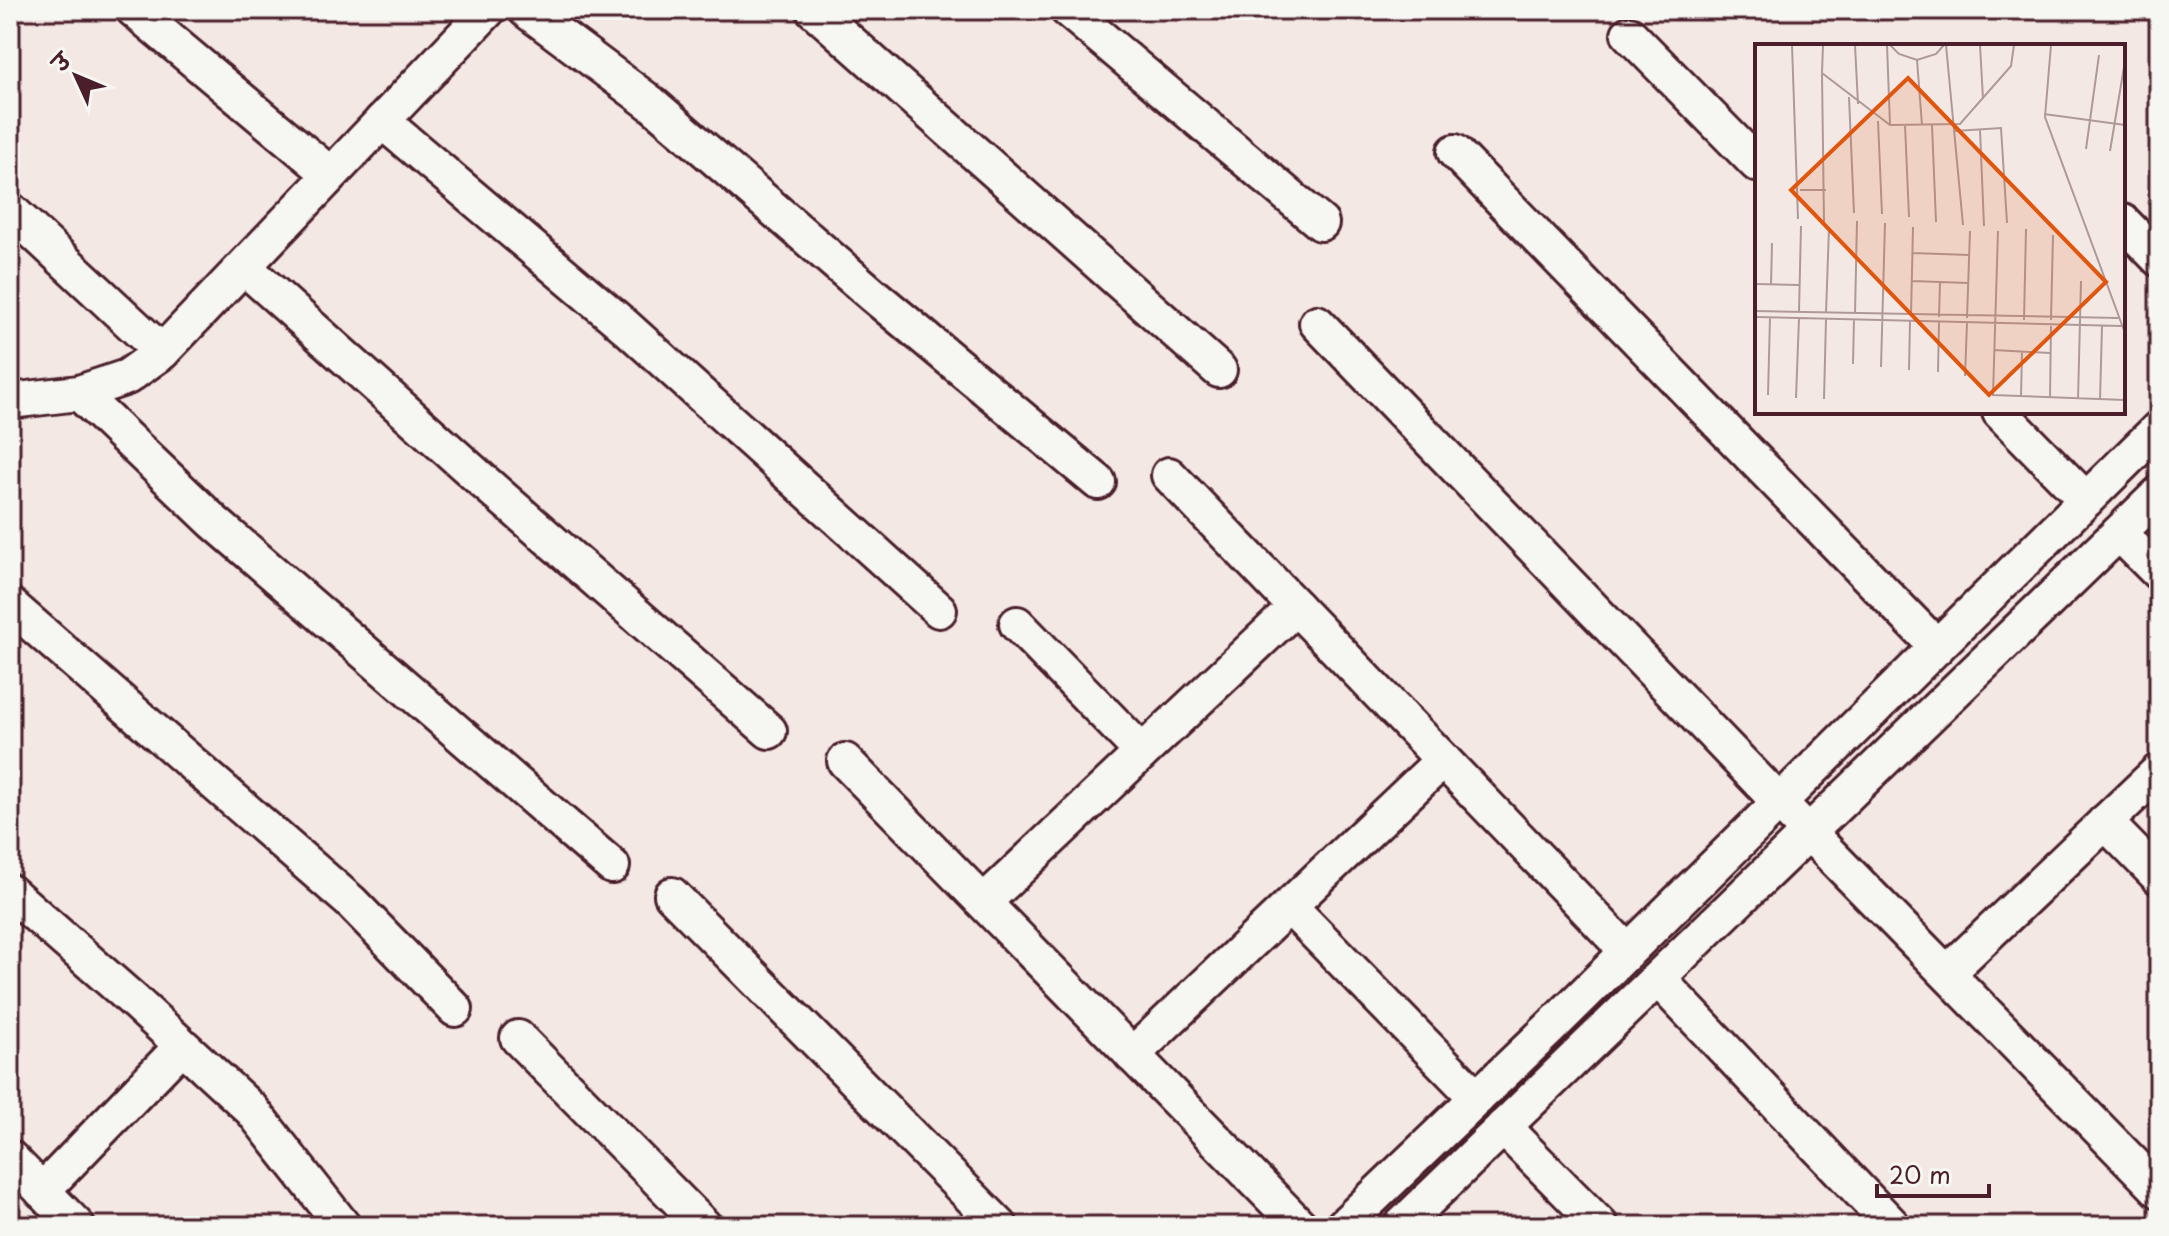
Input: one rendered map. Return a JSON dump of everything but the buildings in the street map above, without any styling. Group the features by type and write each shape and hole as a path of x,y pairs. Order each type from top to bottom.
{"street":[{"path":"134,10 330,174"},
{"path":"10,401 79,393 127,377 162,352 488,10"},
{"path":"814,10 1219,370"},
{"path":"1068,10 1321,223"},
{"path":"540,14 652,104 873,295 1098,482"},
{"path":"1629,34 1755,162"},
{"path":"382,121 626,327 939,610"},
{"path":"1455,152 1937,647"},
{"path":"10,210 162,352"},
{"path":"2125,224 2159,259"},
{"path":"244,267 769,731"},
{"path":"1317,323 2159,1190"},
{"path":"79,393 214,522 612,866"},
{"path":"2002,414 2086,500"},
{"path":"1343,1226 2159,428"},
{"path":"1169,475 1627,951"},
{"path":"1401,1226 2159,494"},
{"path":"2119,533 2159,573"},
{"path":"10,605 351,902 455,1009"},
{"path":"984,902 1296,607"},
{"path":"1017,624 1142,752"},
{"path":"1132,1055 1443,760"},
{"path":"845,761 1300,1226"},
{"path":"1947,973 2159,771"},
{"path":"2105,822 2159,877"},
{"path":"10,892 252,1110 343,1226"},
{"path":"672,895 1000,1226"},
{"path":"1289,906 1477,1098"},
{"path":"1658,979 1893,1226"},
{"path":"518,1038 704,1226"},
{"path":"42,1191 182,1046"},
{"path":"1503,1127 1601,1226"},
{"path":"10,1158 77,1226"}]}
